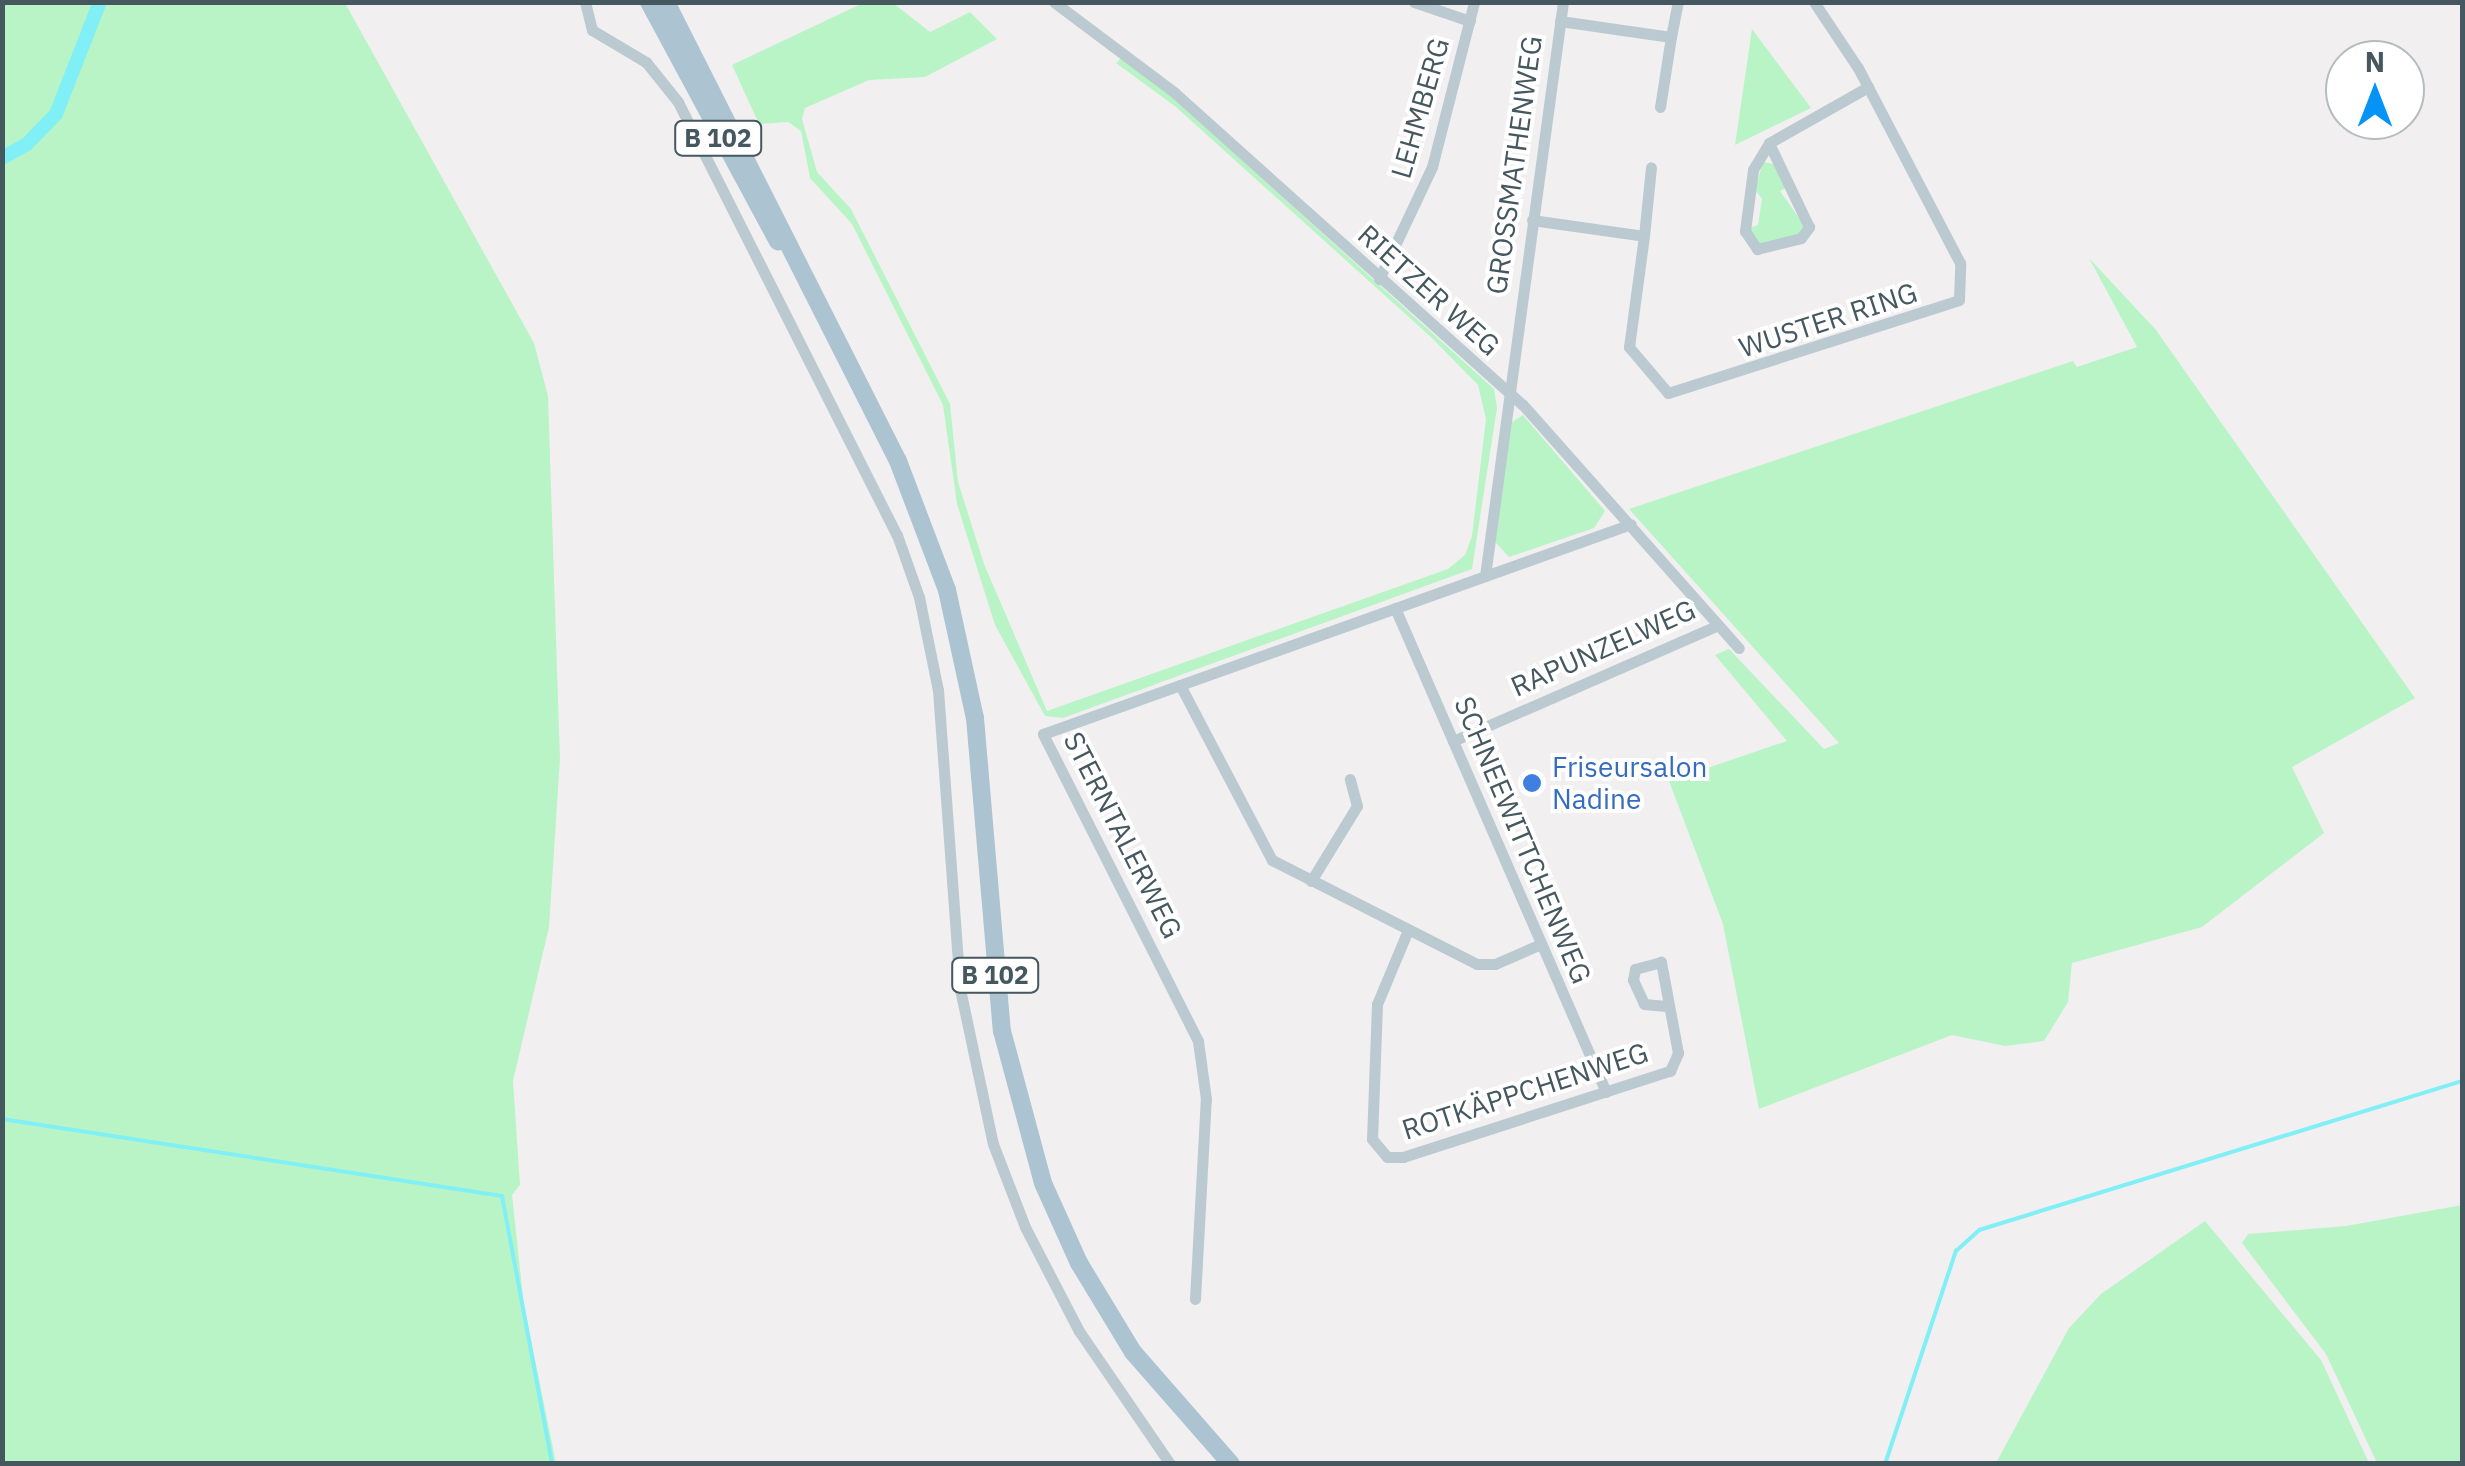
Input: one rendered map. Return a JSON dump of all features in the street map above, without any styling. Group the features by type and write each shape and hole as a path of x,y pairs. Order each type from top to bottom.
{"main road":[{"name":"B 102","path":"649,2 748,197 798,266"},
{"name":"B 102","path":"666,2 916,502 947,590 970,687 1002,1031 1035,1162 1109,1316 1160,1388 1231,1464"}],"street":[{"path":"585,2 592,30 646,62 678,102 897,534 919,597 938,690 960,989 993,1144 1024,1227 1078,1331 1170,1464"},
{"name":"RIETZER WEG","path":"1054,2 1174,93 1509,394 1631,524 1739,648"},
{"path":"1414,2 1470,21"},
{"name":"LEHMBERG","path":"1380,279 1432,168 1474,2"},
{"name":"GROSSMATHENWEG","path":"1509,394 1563,2"},
{"path":"1660,107 1678,2"},
{"name":"WUSTER RING","path":"1651,167 1628,348 1668,394 1953,307 1964,283 1960,263 1868,87 1814,2"},
{"path":"1560,21 1671,37"},
{"path":"1768,143 1809,227 1801,238 1756,249 1745,231 1753,170 1768,143 1868,87"},
{"path":"1532,220 1644,236"},
{"path":"1485,576 1509,394"},
{"name":"STERNTALERWEG","path":"1196,1299 1206,1100 1198,1041 1043,734 1631,524"},
{"name":"SCHNEEWITTCHENWEG","path":"1394,608 1606,1092"},
{"name":"RAPUNZELWEG","path":"1452,742 1718,625"},
{"path":"1180,684 1264,850 1312,881 1482,965 1541,944"},
{"path":"1312,881 1357,806 1350,780"},
{"name":"ROTKÄPPCHENWEG","path":"1408,930 1379,990 1372,1134 1379,1152 1403,1158 1674,1068 1678,1053 1669,1006"}],"green space":[{"path":"3,2 345,3 534,343 548,396 560,759 549,927 513,1081 520,1185 512,1195 524,1306 556,1463 3,1463"},
{"path":"863,3 893,3 930,32 970,12 997,39 925,77 869,80 805,108 802,119 817,172 851,209 950,404 958,482 984,564 1047,711 1448,569 1465,555 1472,536 1486,419 1478,385 1432,338 1176,107 1116,63 1121,58 1172,97 1494,389 1497,408 1472,569 1063,718 1045,716 995,625 957,504 943,405 852,224 810,178 801,131 788,122 759,124 732,65"},
{"path":"1752,29 1811,108 1735,145"},
{"path":"1763,162 1774,164 1787,187 1780,191 1804,225 1798,234 1767,244 1755,242 1749,228 1758,225 1762,199 1755,190"},
{"path":"2089,258 2156,330 2415,698 2292,767 2324,833 2202,927 2072,963 2068,1002 2044,1041 2005,1046 1952,1035 1759,1109 1723,924 1669,781 1787,741 1715,655 1729,649 1824,749 1839,743 1629,509 2073,361 2077,367 2137,347"},
{"path":"1523,415 1605,511 1594,528 1509,557 1495,542 1512,422"},
{"path":"2462,1205 2462,1463 2377,1463 2326,1354 2242,1243 2248,1234 2346,1226"},
{"path":"2205,1221 2321,1360 2369,1463 1996,1463 2069,1328 2101,1294"}],"waterway":[{"path":"2,158 27,144 56,114 100,2"},
{"path":"1885,1464 1956,1251 1979,1230 2462,1081"},
{"path":"2,1119 502,1196 552,1464"}],"place":[{"name":"Friseursalon Nadine","path":"1532,783"}]}
